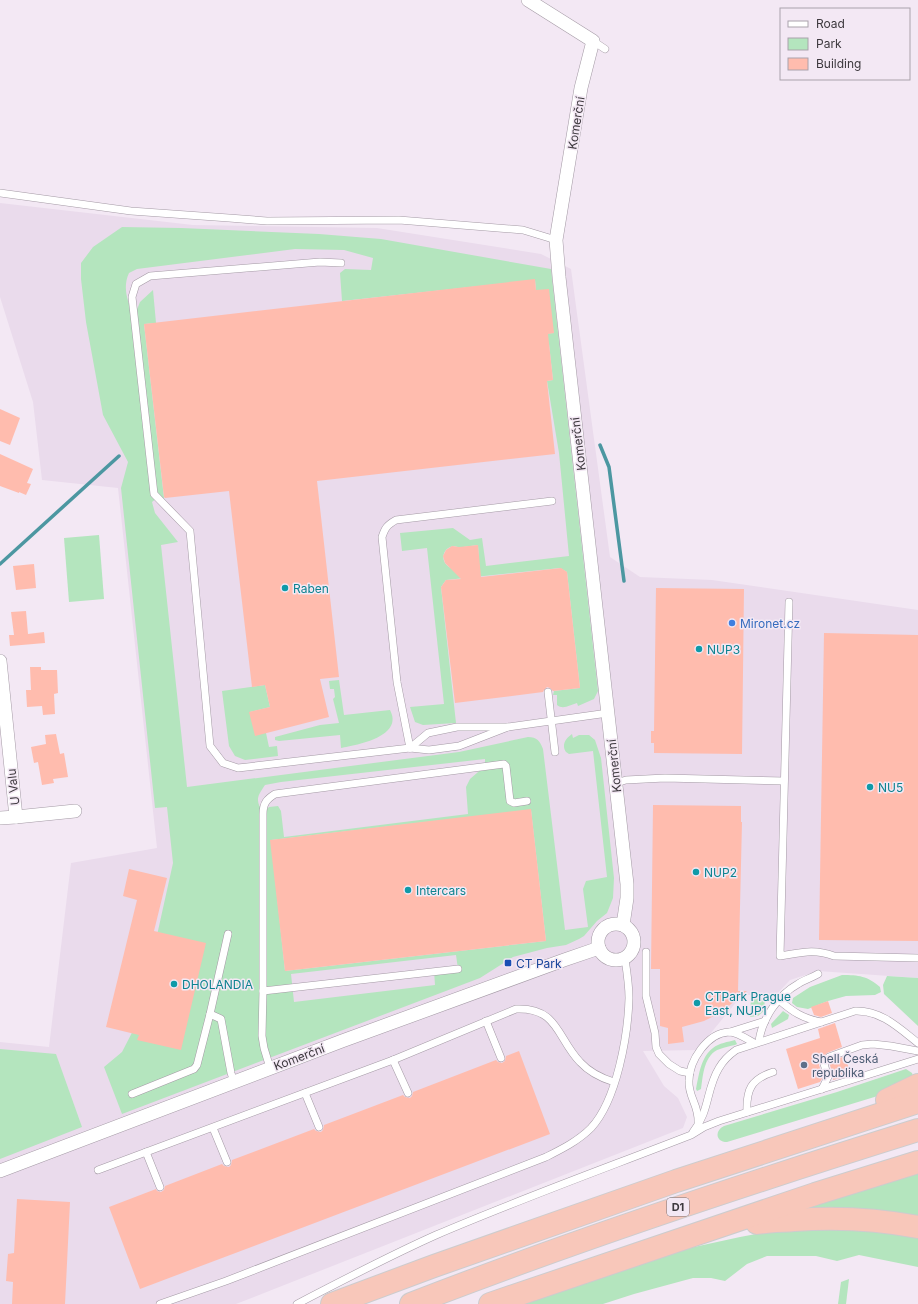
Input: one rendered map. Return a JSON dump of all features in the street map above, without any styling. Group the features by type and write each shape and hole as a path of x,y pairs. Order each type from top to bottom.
{"highway":[{"path":"813,1136 874,1105 918,1085"},
{"name":"D1","path":"332,1304 676,1180 918,1102"},
{"name":"D1","path":"411,1304 653,1216 744,1185 918,1130"},
{"path":"490,1304 815,1194 918,1162"},
{"path":"694,1236 763,1222 813,1218 886,1221 918,1227"}],"street":[{"path":"528,0 593,41"},
{"name":"Komerční","path":"593,41 581,88 556,240 627,884 627,898 623,925"},
{"name":"U Valu","path":"0,661 1,685 16,817"},
{"name":"U Valu","path":"0,818 75,811"},
{"path":"611,925 623,925 632,933 634,938 633,950 625,959 609,960 599,948 598,942 601,931 611,925"},
{"name":"Komerční","path":"0,1171 270,1068 557,962 599,948"}],"lane":[{"path":"593,41 605,49"},
{"path":"0,194 131,210 267,221 399,220 523,230 556,240"},
{"path":"341,263 320,262 150,276 136,284 132,297 154,494 190,531 210,746 223,763 238,768 410,748 429,750 459,746 508,727"},
{"path":"410,748 397,682 382,537 385,528 396,520 499,506 552,501"},
{"path":"789,602 780,956 814,951 823,952 834,956 918,958"},
{"path":"548,692 555,752"},
{"path":"410,748 428,733 457,727 508,727 608,713"},
{"path":"270,1068 262,1036 263,814 267,799 275,794 504,764 506,766 510,801 514,803 527,801"},
{"path":"616,783 626,780 665,778 784,781"},
{"path":"132,1094 194,1068 197,1064 228,934"},
{"path":"646,952 646,996 655,1033 656,1046 660,1054 669,1064 680,1071 690,1072"},
{"path":"160,1304 226,1281 546,1157 582,1137 592,1127 603,1112 624,1049 629,997 625,959"},
{"path":"263,991 458,969"},
{"path":"757,1042 765,1021 779,1000 788,990 818,974"},
{"path":"779,1000 793,1012 807,1019 821,1022"},
{"path":"98,1170 393,1060 516,1009 536,1011 546,1016 553,1022 579,1061 586,1068 602,1078 614,1082"},
{"path":"691,1135 703,1116 713,1080 719,1068 736,1050 855,1011 869,1012 887,1019 918,1043"},
{"path":"210,1014 221,1020 234,1082"},
{"path":"486,1021 501,1058"},
{"path":"698,1125 699,1114 690,1091 690,1072 696,1055 708,1042 721,1034 765,1021"},
{"path":"730,1032 757,1042"},
{"path":"822,1089 828,1077 824,1064 829,1057 862,1045 873,1044 918,1052"},
{"path":"298,1304 362,1270 435,1236 541,1191 691,1135 718,1121 918,1059"},
{"path":"393,1060 408,1093"},
{"path":"747,1112 746,1100 752,1084 765,1074 773,1072"},
{"path":"305,1093 319,1127"},
{"path":"213,1128 227,1162"},
{"path":"146,1152 160,1188"}],"shaded area":[{"path":"0,203 193,225 377,228 541,254 571,269 610,557 640,577 712,580 918,610 918,978 818,971 790,980 776,995 742,995 697,1050 643,1051 664,1086 678,1098 687,1117 683,1128 236,1304 0,1304 0,1042 49,1047 71,863 157,848 118,488 42,480 33,402 0,297"}],"green space":[{"path":"122,227 319,234 381,239 551,269 598,691 594,699 578,706 577,703 567,707 557,705 557,695 553,695 554,691 580,688 567,572 560,568 446,580 441,587 456,723 423,725 415,722 410,707 444,704 427,548 402,551 400,533 453,528 470,540 482,538 486,566 569,556 559,453 547,381 553,380 549,344 541,334 554,333 536,290 535,280 342,301 340,273 345,269 371,270 373,258 344,250 295,249 137,269 129,273 126,290 134,317 140,302 153,290 156,323 144,324 164,498 157,498 152,502 155,513 178,542 161,545 187,787 459,752 528,737 534,738 539,742 543,749 565,930 588,927 583,889 586,881 607,877 593,751 569,754 566,752 564,747 566,740 572,734 573,738 579,735 589,735 595,740 601,758 614,878 613,898 607,913 597,921 584,936 579,939 566,945 547,948 513,957 480,978 122,1114 104,1067 122,1052 138,1021 173,863 167,807 155,808 121,488 128,462 103,415 86,322 81,279 81,263 93,247","holes":["478,545 479,560 465,561 451,568 444,560 443,556 445,552 452,547 462,549 463,547","485,759 485,766 470,779 466,787 468,814 284,837 281,811 278,806 269,807 263,813 258,802 260,793 265,785","531,810 546,941 285,971 271,840","456,955 458,969 434,971 435,985 294,1002 291,974"]},
{"path":"99,535 104,599 69,602 64,538"},
{"path":"339,680 344,715 390,710 393,719 391,726 385,733 368,742 341,748 340,735 279,741 275,740 275,737 320,725 339,723 333,699 335,697 334,689 330,689 329,681"},
{"path":"265,685 270,707 250,712 266,733 269,747 277,746 278,756 245,760 235,756 229,746 222,691"},
{"path":"842,975 853,975 867,978 880,987 881,992 875,995 846,996 808,1009 797,1007 792,1003 793,998 810,987"},
{"path":"887,976 918,978 918,1026 884,994 883,985"},
{"path":"751,998 765,998 764,1011 758,1016 750,1017"},
{"path":"783,1011 789,1015 788,1019 772,1028 771,1024"},
{"path":"735,1040 737,1044 720,1049 711,1055 707,1060 701,1089 697,1091 696,1089 701,1066 706,1056 718,1045"},
{"path":"0,1049 56,1054 82,1127 0,1159"},
{"path":"906,1069 912,1073 913,1076 881,1095 727,1142 720,1140 718,1136 719,1131 724,1126 837,1092"},
{"path":"918,1173 918,1219 883,1212 810,1208 809,1205"},
{"path":"783,1229 867,1230 918,1238 918,1267 859,1255 837,1261 816,1256 767,1256 747,1264 725,1281 711,1278 693,1278 603,1304 524,1304 685,1249"},
{"path":"849,1279 846,1304 838,1304 841,1282"}],"building":[{"name":"Raben","path":"535,279 536,290 549,289 554,333 548,334 553,380 547,381 555,454 317,481 339,677 320,679 329,717 255,736 249,712 270,707 265,685 252,687 229,491 164,497 144,324"},
{"path":"0,409 20,418 10,445 0,441"},
{"path":"0,454 33,469 27,483 31,484 26,495 0,486"},
{"path":"478,545 481,577 561,568 567,572 580,688 553,691 547,687 543,692 455,703 441,587 446,580 461,579 445,563 443,556 446,550 452,546 459,547"},
{"path":"34,564 36,588 16,590 13,566"},
{"name":"NUP3","path":"656,588 744,589 742,754 654,753 654,743 651,743 651,731 654,731"},
{"path":"26,611 28,634 44,632 45,643 10,646 9,635 14,635 11,612"},
{"name":"NU5","path":"824,633 918,635 918,941 819,940"},
{"path":"30,667 41,667 41,670 57,670 58,693 54,694 55,714 43,715 42,706 27,707 26,690 31,690"},
{"path":"56,734 60,754 64,753 68,777 53,779 54,783 42,785 38,762 34,763 31,747 46,744 45,735"},
{"name":"NUP2","path":"653,805 741,806 742,822 738,991 747,991 720,1013 704,1021 682,1027 684,1042 668,1044 668,1028 660,1026 660,969 651,969"},
{"name":"Intercars","path":"531,809 546,941 285,971 270,840"},
{"path":"129,869 167,878 154,931 206,943 181,1050 137,1040 139,1035 106,1027 137,900 123,896"},
{"path":"828,1001 832,1013 821,1017 814,1015 811,1007"},
{"path":"835,1023 842,1047 827,1053 820,1061 819,1065 823,1077 820,1082 798,1089 786,1049 820,1038 818,1029"},
{"path":"519,1051 550,1134 140,1289 109,1207 156,1189 157,1191 161,1192 164,1190 165,1186 222,1164 229,1167 232,1160 314,1129 321,1132 324,1125 403,1095 410,1098 413,1092 496,1060 502,1063 505,1061 506,1056"},
{"path":"845,1056 851,1075 833,1080 830,1065 832,1061"},
{"path":"17,1199 70,1202 65,1304 12,1304 13,1282 6,1281 8,1254 14,1253"}],"waterway":[{"path":"600,445 609,467 624,581"},
{"path":"0,564 119,456"}],"place":[{"name":"Raben","path":"285,588"},
{"name":"Mironet.cz","path":"732,623"},
{"name":"NUP3","path":"699,649"},
{"name":"NU5","path":"870,787"},
{"name":"NUP2","path":"696,872"},
{"name":"Intercars","path":"408,890"},
{"name":"CT Park","path":"508,963"},
{"name":"DHOLANDIA","path":"174,984"},
{"name":"CTPark Prague East, NUP1","path":"697,1003"},
{"name":"Shell Česká republika","path":"804,1065"}]}
